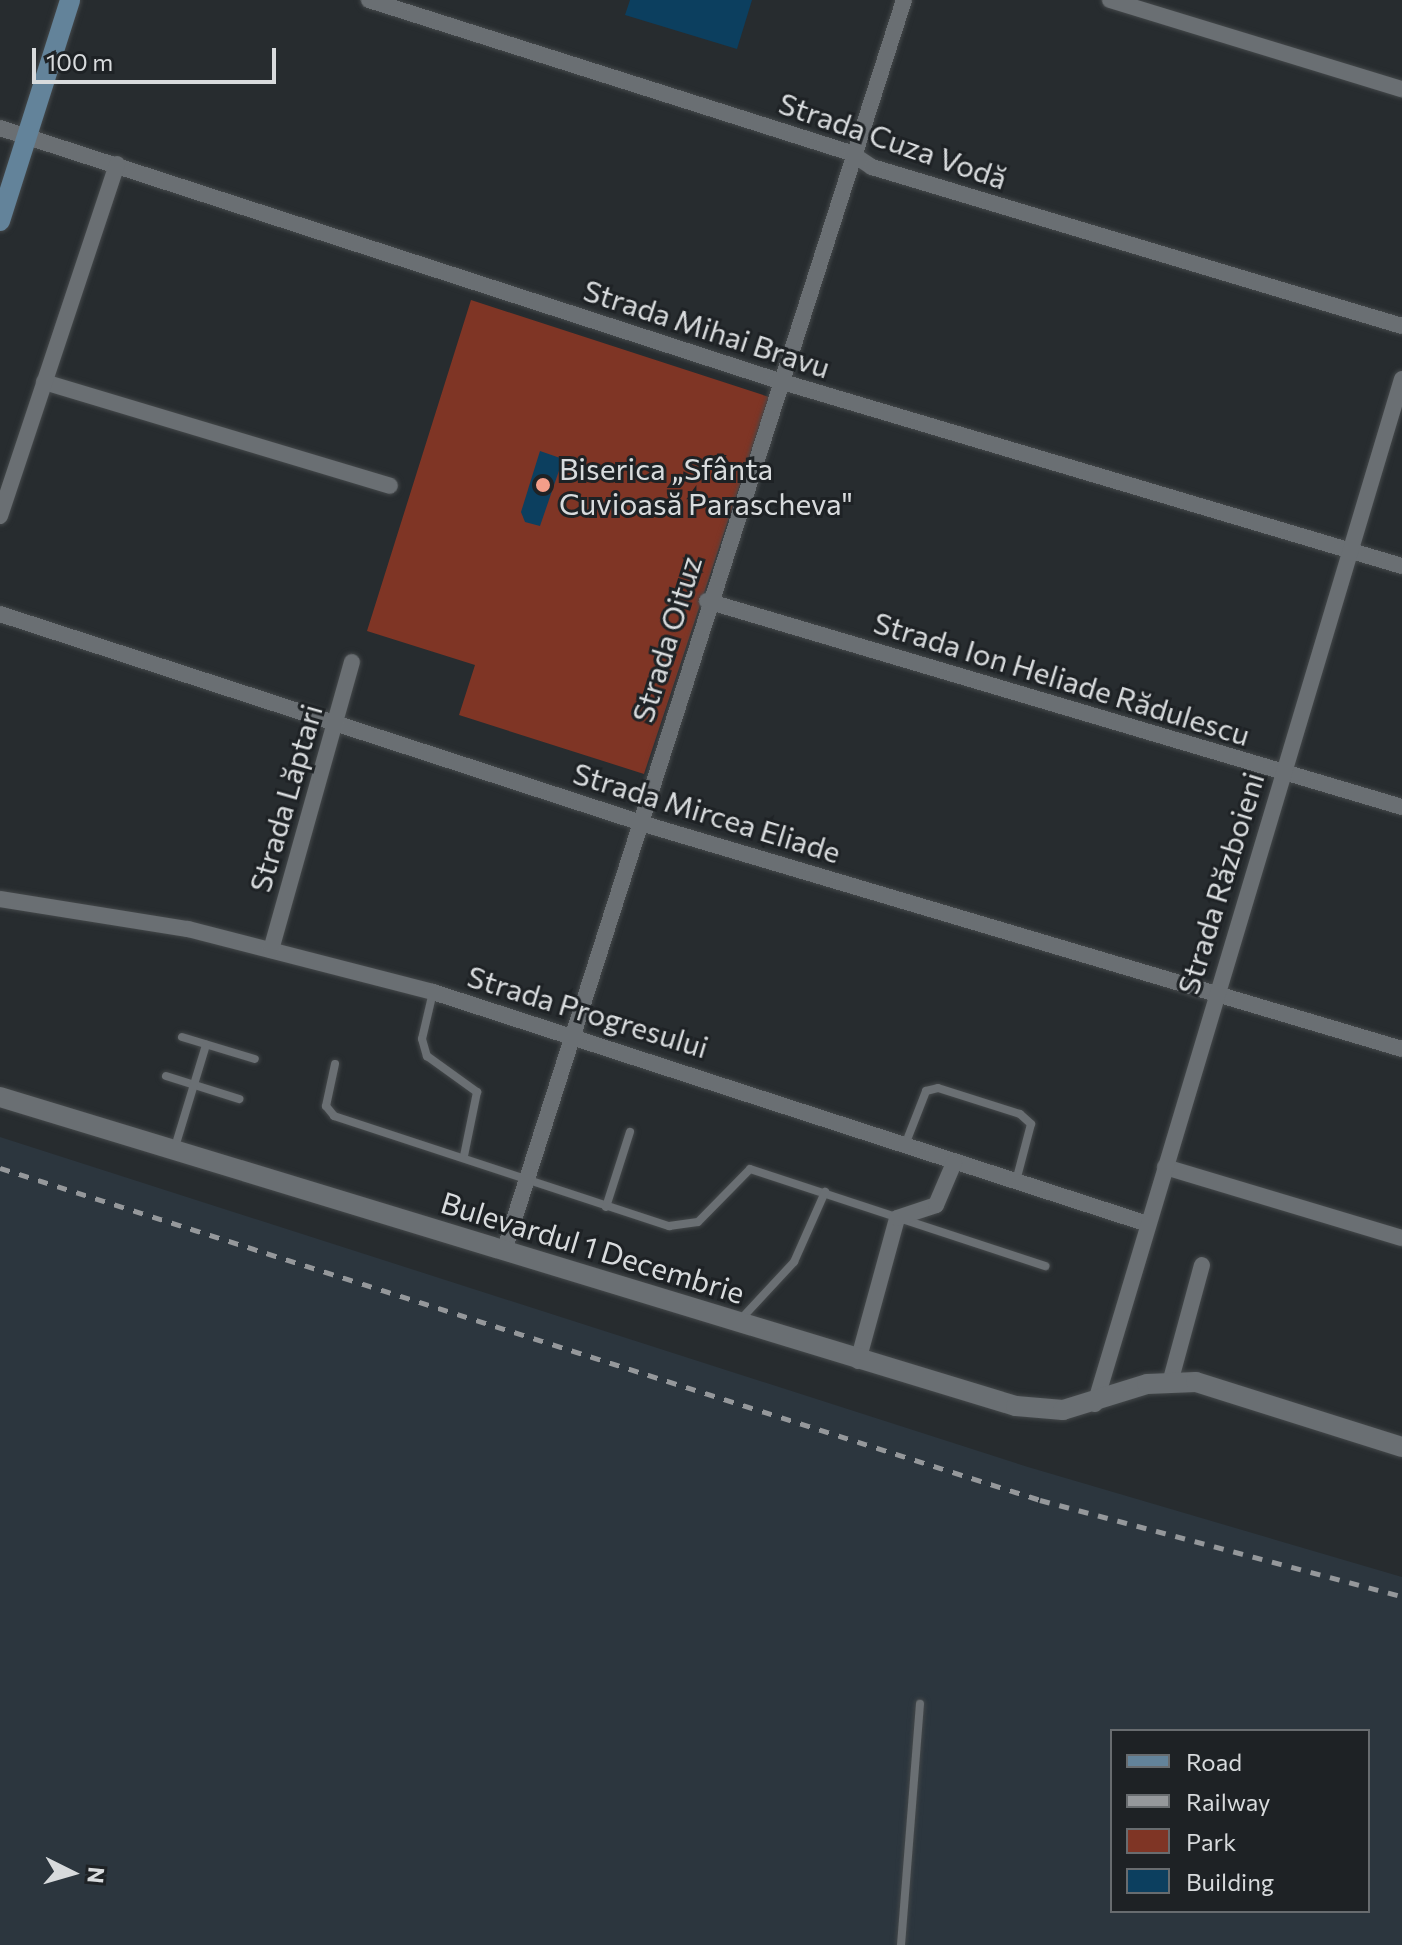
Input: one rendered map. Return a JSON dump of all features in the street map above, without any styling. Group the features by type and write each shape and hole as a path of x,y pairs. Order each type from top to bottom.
{"main road":[{"path":"0,221 70,0"}],"street":[{"name":"Strada Cuza Vodă","path":"369,0 851,153 872,167 1402,326"},
{"name":"Strada Oituz","path":"504,1251 776,380 904,0"},
{"path":"1110,0 1402,89"},
{"name":"Strada Mihai Bravu","path":"0,128 776,380 1402,566"},
{"path":"0,516 117,164"},
{"name":"Strada Războieni","path":"1095,1404 1402,379"},
{"path":"44,382 390,486"},
{"name":"Strada Ion Heliade Rădulescu","path":"707,601 1402,807"},
{"name":"Strada Mircea Eliade","path":"0,614 639,822 1215,996 1402,1049"},
{"name":"Strada Lăptari","path":"271,950 352,662"},
{"name":"Strada Progresului","path":"0,899 65,904 271,950 433,992 573,1034 954,1163 1148,1224"},
{"name":"Bulevardul 1 Decembrie","path":"0,1097 858,1361 1016,1406 1095,1404 1171,1379"},
{"path":"858,1361 897,1218 936,1205 954,1163"},
{"path":"1165,1167 1402,1238"},
{"path":"1202,1265 1171,1379 1402,1447"}],"lane":[{"path":"433,992 422,1039 427,1056 477,1092 464,1156"},
{"path":"182,1037 255,1059"},
{"path":"174,1150 206,1045"},
{"path":"335,1064 326,1106 334,1116 527,1175 606,1207 669,1226 698,1222 750,1169 1045,1266"},
{"path":"166,1076 239,1099"},
{"path":"905,1145 926,1091 938,1088 1020,1114 1031,1124 1016,1182"},
{"path":"606,1207 630,1132"},
{"path":"738,1323 794,1262 825,1192"},
{"path":"901,1945 920,1704"}],"shaded area":[{"path":"0,1137 1028,1467 1402,1577 1402,1945 0,1945"}],"green space":[{"path":"471,300 769,397 644,774 459,715 475,665 367,631"}],"building":[{"path":"630,0 752,0 737,49 625,15"},
{"name":"Biserica „Sfânta Cuvioasă Parascheva\"","path":"540,451 563,459 540,526 525,522 521,512"}],"railway":[{"path":"0,1168 1040,1500 1402,1596"}],"place":[{"name":"Biserica „Sfânta Cuvioasă Parascheva\"","path":"543,485"}]}
